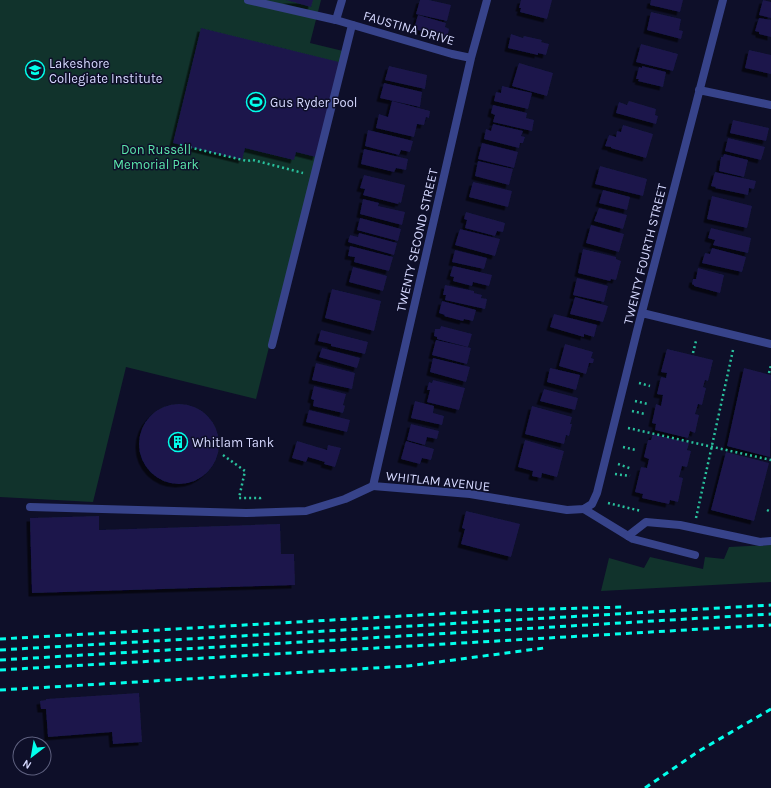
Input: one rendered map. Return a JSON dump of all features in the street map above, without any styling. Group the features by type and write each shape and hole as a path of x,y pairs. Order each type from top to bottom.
{"street":[{"name":"FAUSTINA DRIVE","path":"248,0 336,20 471,58"},
{"path":"336,20 342,0"},
{"name":"TWENTY SECOND STREET","path":"373,486 471,58 487,0"},
{"name":"TWENTY FOURTH STREET","path":"584,509 592,504 597,493 723,0"},
{"path":"272,345 352,25"},
{"path":"699,90 771,105"},
{"path":"642,313 771,344"},
{"name":"WHITLAM AVENUE","path":"30,507 246,513 306,511 345,499 373,486 470,494 567,510 584,509"},
{"path":"584,509 633,539 695,555"},
{"path":"628,536 646,522 680,525 760,542 771,541"}],"path":[{"path":"180,145 247,161 253,160 315,176"},
{"path":"693,353 696,341"},
{"path":"694,528 733,350"},
{"path":"769,374 771,365"},
{"path":"639,383 650,386"},
{"path":"635,401 648,404"},
{"path":"632,411 645,414"},
{"path":"628,428 771,460"},
{"path":"623,446 636,450"},
{"path":"223,455 245,472 239,498 260,498 257,513"},
{"path":"618,464 632,468"},
{"path":"615,474 630,476"}],"green space":[{"name":"Don Russell Memorial Park","path":"0,0 321,0 310,43 343,51 256,399 126,367 93,502 0,497"},
{"path":"771,545 771,582 601,591 609,558 644,568 650,557 703,569 705,557 724,559 729,547"}],"building":[{"path":"286,0 313,0 311,7"},
{"path":"420,0 429,0 451,5 447,21 416,14"},
{"path":"521,0 552,0 547,19 520,12 521,8 519,8"},
{"path":"651,0 683,0 680,12 650,5"},
{"path":"763,0 771,2 771,18 759,15"},
{"path":"651,12 681,19 679,30 683,31 681,39 647,30"},
{"path":"418,15 446,23 445,27 449,29 447,38 414,29"},
{"path":"759,18 771,20 771,37 759,34 759,32 755,31"},
{"name":"Gus Ryder Pool","path":"201,28 339,62 316,157 296,152 294,160 245,148 242,160 173,143"},
{"path":"511,34 523,38 524,36 542,40 541,42 549,44 546,55 538,53 538,55 508,48"},
{"path":"641,44 678,54 673,71 636,62"},
{"path":"749,50 771,55 771,74 745,68"},
{"path":"519,63 553,73 547,96 512,86"},
{"path":"389,66 427,75 425,89 385,80"},
{"path":"642,66 666,72 663,87 638,81 639,79 636,79 639,67 642,68"},
{"path":"384,83 422,92 420,107 380,98"},
{"path":"502,86 532,93 528,109 494,101 496,92 501,93"},
{"path":"392,101 430,111 429,118 426,117 424,125 417,124 414,137 376,128 379,114 388,117"},
{"path":"629,101 656,109 655,115 658,116 656,124 616,113 619,102 627,105"},
{"path":"493,105 527,113 526,118 534,120 532,131 493,122 495,115 491,113"},
{"path":"733,120 769,128 766,141 730,133"},
{"path":"493,124 523,131 521,136 525,137 523,143 520,143 519,148 484,139 486,129 491,131"},
{"path":"623,125 653,134 646,158 605,146 609,135 616,137 617,131 621,132"},
{"path":"368,130 413,141 410,152 401,150 399,155 365,146"},
{"path":"728,138 765,147 761,160 725,151"},
{"path":"482,143 518,152 514,168 478,159"},
{"path":"364,149 408,159 406,170 396,168 394,172 361,164"},
{"path":"724,154 748,160 744,177 719,171 721,157 723,157"},
{"path":"478,161 513,169 509,185 475,176"},
{"path":"600,166 647,179 643,196 595,184"},
{"path":"715,172 756,181 754,189 749,188 748,195 715,188 716,187 711,186"},
{"path":"364,175 405,185 401,203 399,202 398,204 363,195 365,189 360,188"},
{"path":"473,182 512,191 508,207 469,197"},
{"path":"603,190 630,197 627,210 599,203"},
{"path":"712,196 752,206 747,228 707,219"},
{"path":"363,199 379,203 378,206 405,212 402,225 360,214"},
{"path":"599,208 627,215 623,229 594,221"},
{"path":"466,212 505,223 503,232 497,231 495,236 465,228 467,220 464,219"},
{"path":"360,218 401,229 398,241 357,230"},
{"path":"591,225 624,234 619,252 586,243"},
{"path":"711,228 751,238 748,253 713,245 715,240 708,238"},
{"path":"460,229 500,239 495,256 455,245"},
{"path":"359,233 397,243 394,255 348,242 350,235 358,237"},
{"path":"350,246 393,257 389,271 354,262 355,257 348,256"},
{"path":"712,248 746,257 742,272 702,263 705,253 710,254"},
{"path":"583,249 616,257 616,259 621,261 616,280 611,279 610,281 578,273"},
{"path":"455,250 487,258 484,269 452,262"},
{"path":"453,266 492,275 489,286 473,282 472,286 453,281 454,277 450,276"},
{"path":"353,267 387,276 383,291 349,282"},
{"path":"698,268 724,275 720,293 694,286 692,284 693,279 696,279"},
{"path":"577,278 608,286 604,302 573,295"},
{"path":"445,285 474,291 474,293 482,295 481,298 487,299 485,309 445,300 446,295 443,295"},
{"path":"332,289 381,301 374,331 325,318"},
{"path":"575,297 608,306 603,322 570,314"},
{"path":"442,301 476,310 473,321 464,319 463,321 444,316 445,315 439,313"},
{"path":"554,314 597,325 594,337 584,334 584,337 550,327"},
{"path":"441,326 472,334 468,347 437,339 437,337 434,336 435,329 440,329"},
{"path":"321,330 368,342 365,354 331,346 331,344 318,341"},
{"path":"436,340 471,348 467,364 432,355"},
{"path":"565,344 593,352 591,358 594,359 593,363 589,363 586,374 559,366"},
{"path":"322,348 360,358 357,368 319,357"},
{"path":"667,349 713,360 708,381 705,380 703,387 706,388 702,405 698,404 695,414 699,415 695,433 690,431 688,438 655,430 656,424 652,423 656,404 661,406 663,395 657,394 661,377 666,378 667,373 661,372"},
{"path":"433,358 470,367 466,382 430,372"},
{"path":"316,363 355,373 352,389 312,380"},
{"path":"550,368 580,375 576,390 547,382"},
{"path":"744,368 771,375 770,457 727,446"},
{"path":"433,380 465,388 459,410 427,402 430,390 427,390 429,382 432,383"},
{"path":"314,386 346,394 343,405 345,406 343,413 313,406 314,400 311,399"},
{"path":"544,389 578,398 575,410 540,401"},
{"path":"415,401 434,406 433,413 444,416 442,425 411,418"},
{"name":"Whitlam Tank","path":"179,404 194,407 207,416 216,429 219,444 216,459 207,472 194,481 179,484 164,481 151,472 142,459 139,444 142,429 151,416 164,407"},
{"path":"532,406 572,417 569,436 566,435 564,444 525,434"},
{"path":"309,410 350,420 347,432 306,422"},
{"path":"411,424 439,431 437,439 427,437 425,445 407,440"},
{"path":"653,434 689,443 687,450 691,451 687,467 682,466 679,477 683,478 678,502 670,500 669,504 642,498 643,494 635,492 641,467 647,468 649,459 644,457 648,440 651,440"},
{"path":"525,440 564,451 557,477 542,473 541,478 532,476 533,471 518,467"},
{"path":"297,441 327,450 328,445 341,448 335,467 324,464 325,462 308,457 306,462 292,458"},
{"path":"406,441 434,449 431,460 422,458 420,464 401,459"},
{"path":"726,452 769,463 754,521 711,510"},
{"path":"466,511 520,524 511,557 461,544 465,529 462,528"},
{"path":"99,516 99,530 280,524 281,554 294,554 295,585 32,593 30,518"},
{"path":"139,693 142,742 113,744 112,732 48,736 46,709 41,709 40,701 46,699"}],"railway":[{"path":"0,650 771,605"},
{"path":"0,639 508,610 626,607"},
{"path":"0,660 771,614"},
{"path":"0,670 771,625"},
{"path":"0,690 408,666 544,648"},
{"path":"645,788 699,751 771,709"}],"place":[{"name":"Lakeshore Collegiate Institute","path":"35,70"},
{"name":"Gus Ryder Pool","path":"256,102"},
{"name":"Whitlam Tank","path":"178,442"}]}
